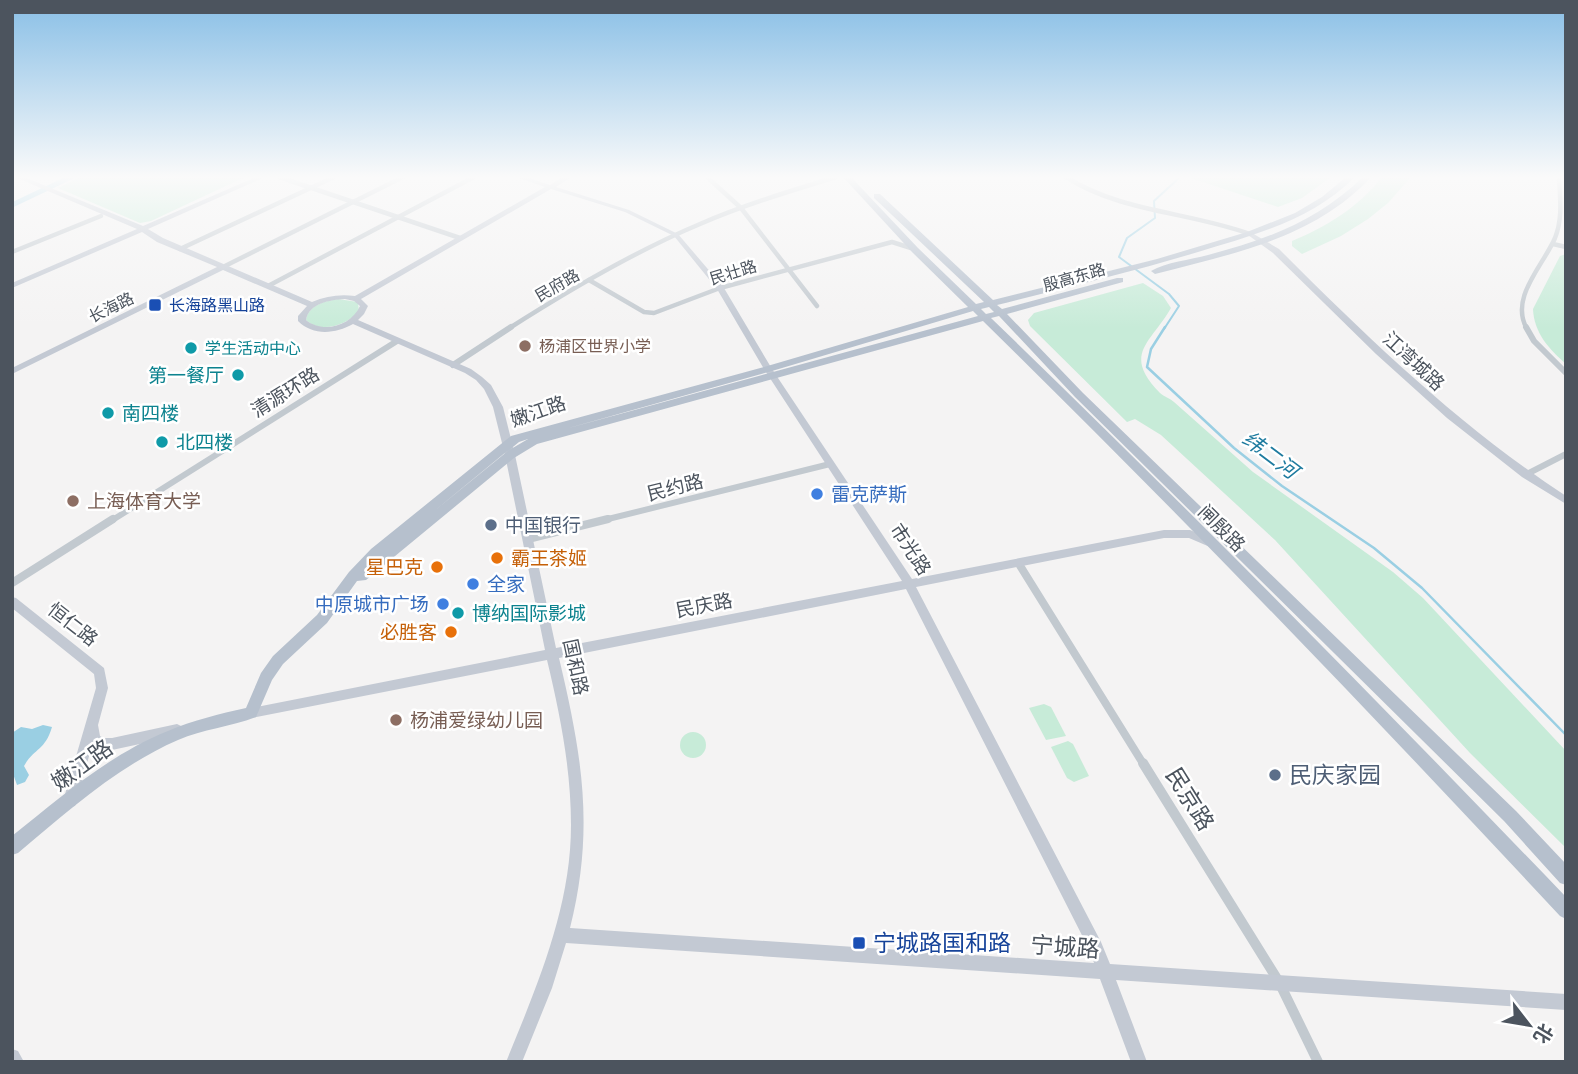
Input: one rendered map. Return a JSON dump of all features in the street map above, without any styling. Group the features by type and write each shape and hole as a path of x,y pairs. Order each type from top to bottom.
{"main road":[{"name":"闸殷路","path":"896,227 915,250 1215,547 1488,824 1565,908"},
{"name":"闸殷路","path":"908,227 1002,313 1079,395 1510,816 1566,877"},
{"name":"殷高东路","path":"771,372 978,313 1002,313 1133,276 1147,268 1267,227"},
{"name":"殷高东路","path":"978,313 991,303 1124,270 1147,268 1266,241 1300,227"},
{"path":"950,285 966,289 971,285 968,281"},
{"path":"1013,346 1006,337 1007,332 1027,339"},
{"name":"嫩江路","path":"12,847 123,762 150,746 197,726 251,713 266,677 278,660 322,619 335,601 509,450 771,372"}],"street":[{"path":"12,252 74,227"},
{"path":"139,227 180,249 312,305"},
{"path":"12,286 148,227"},
{"path":"180,249 227,227"},
{"path":"223,267 303,227"},
{"path":"268,286 380,227"},
{"path":"424,227 460,239"},
{"path":"356,299 481,227"},
{"name":"市光路","path":"660,227 676,235 720,288 771,372 909,583 1107,973 1139,1062"},
{"name":"民府路","path":"453,365 589,280 695,227"},
{"path":"756,227 817,306"},
{"path":"894,227 896,235 892,242 904,243 915,250"},
{"name":"江湾城路","path":"1231,227 1288,253 1427,390 1566,500"},
{"path":"1558,227 1553,244 1523,298 1520,310 1523,322 1534,341 1566,373"},
{"name":"民壮路","path":"589,280 650,313 788,268 892,242"},
{"path":"1553,244 1566,247"},
{"name":"长海路","path":"12,371 223,267"},
{"path":"338,297 356,299 362,302 363,311 353,321 332,328 312,328 305,325 302,316 312,305 338,297"},
{"name":"国和路","path":"353,321 479,377 490,389 499,406 509,450 573,756 578,807 576,859 560,935 539,1004 514,1062"},
{"name":"清源环路","path":"12,583 397,341"},
{"path":"1530,472 1566,454"},
{"name":"民约路","path":"528,539 830,464"},
{"name":"江湾城路","path":"1530,472 1566,493"},
{"path":"1164,534 1178,529 1181,524 1168,501"},
{"name":"民庆路","path":"251,713 1164,534 1190,534 1215,547"},
{"name":"民京路","path":"1018,564 1279,982 1318,1062"},
{"name":"恒仁路","path":"12,601 100,671 102,688 70,801"},
{"path":"91,723 94,739 106,744 197,726"},
{"name":"宁城路","path":"560,935 1566,1002"},
{"path":"12,1057 16,1062"}],"green space":[{"path":"1355,227 1302,254 1292,246 1292,241 1317,229"},
{"path":"1566,254 1566,364 1544,340 1536,326 1533,309 1560,256"},
{"path":"1143,283 1163,296 1171,308 1148,340 1141,358 1149,380 1160,393 1253,472 1393,572 1423,598 1566,751 1566,848 1470,753 1275,540 1161,435 1135,419 1127,422 1030,326 1028,320 1034,313"},
{"path":"338,299 358,302 359,312 347,321 333,326 319,326 306,320 314,307"},
{"path":"1044,704 1051,707 1066,736 1046,740 1029,708"},
{"path":"693,732 702,736 706,745 702,754 693,758 684,754 680,745 684,736"},
{"path":"1068,741 1073,744 1089,776 1074,782 1067,778 1051,747"}],"water":[{"path":"43,725 52,727 49,735 24,766 29,775 25,782 17,785 12,771 12,733 21,727 32,729"}],"waterway":[{"name":"纬二河","path":"1142,227 1127,238 1119,257 1169,294 1179,306 1164,329"},
{"name":"纬二河","path":"1165,327 1151,349 1147,367 1234,448 1282,486 1374,548 1422,588 1566,735"}],"place":[{"name":"长海路黑山路","path":"155,305"},
{"name":"杨浦区世界小学","path":"525,346"},
{"name":"学生活动中心","path":"191,348"},
{"name":"第一餐厅","path":"238,375"},
{"name":"南四楼","path":"108,413"},
{"name":"北四楼","path":"162,442"},
{"name":"雷克萨斯","path":"817,494"},
{"name":"上海体育大学","path":"73,501"},
{"name":"中国银行","path":"491,525"},
{"name":"霸王茶姬","path":"497,558"},
{"name":"星巴克","path":"437,567"},
{"name":"全家","path":"473,584"},
{"name":"中原城市广场","path":"443,604"},
{"name":"博纳国际影城","path":"458,613"},
{"name":"必胜客","path":"451,632"},
{"name":"杨浦爱绿幼儿园","path":"396,720"},
{"name":"民庆家园","path":"1275,775"},
{"name":"宁城路国和路","path":"859,943"}]}
